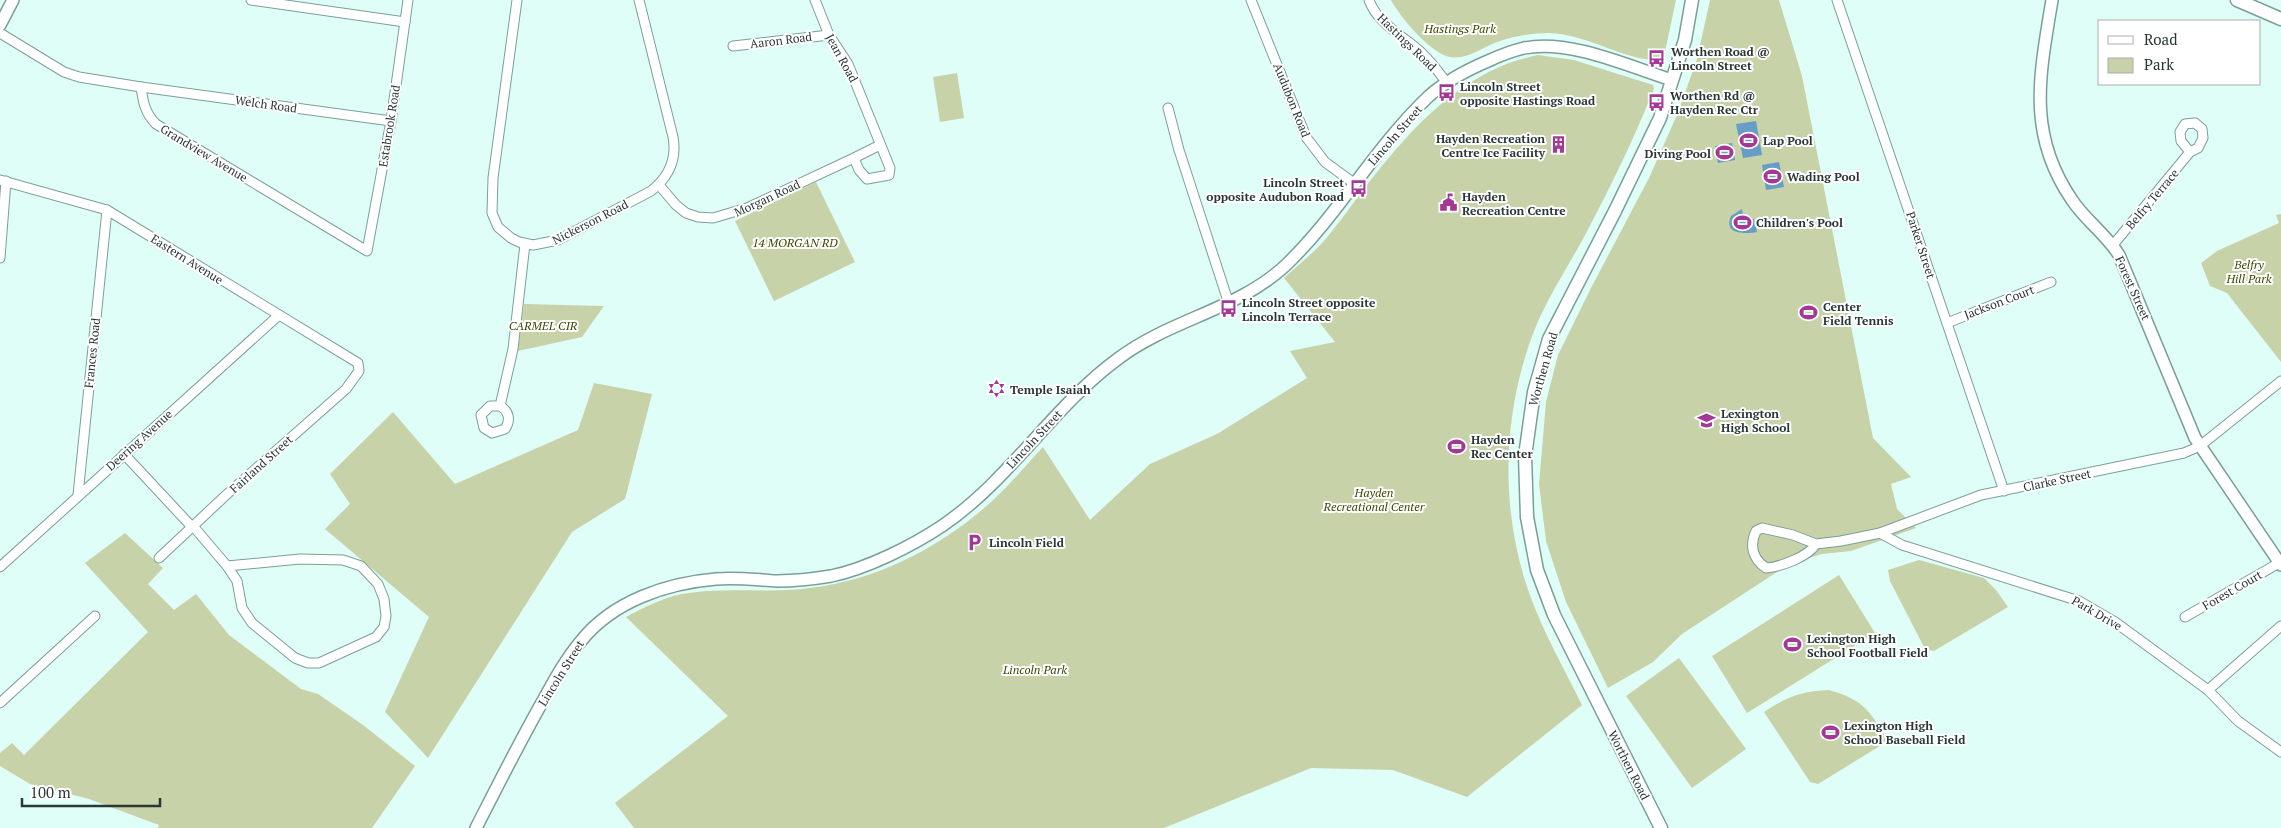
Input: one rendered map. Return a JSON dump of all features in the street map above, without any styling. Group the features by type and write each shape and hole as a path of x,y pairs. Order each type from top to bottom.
{"main road":[{"name":"Worthen Road","path":"1661,828 1554,614 1537,570 1527,517 1525,456 1534,392 1549,339 1615,211 1660,118 1685,40 1692,0"},
{"path":"2237,0 2279,14"}],"street":[{"path":"0,25 13,0"},
{"path":"251,0 405,22"},
{"name":"Estabrook Road","path":"367,251 391,121 408,0"},
{"path":"500,406 513,349 525,244 504,233 494,220 491,208 493,178 517,0"},
{"name":"Nickerson Road","path":"525,244 541,245 558,240 659,185 672,164 675,146 639,0"},
{"name":"Jean Road","path":"815,0 829,35 848,64 890,168 888,175 867,179 859,170 854,158"},
{"name":"Audubon Road","path":"1251,0 1306,137 1325,162 1355,184"},
{"name":"Hastings Road","path":"1369,0 1382,21 1416,47 1447,83"},
{"name":"Parker Street","path":"1837,0 2004,491"},
{"name":"Forest Street","path":"2052,0 2041,69 2039,106 2052,161 2068,194 2083,215 2113,245 2130,277 2200,446 2280,564"},
{"path":"0,33 64,72 79,77 141,87"},
{"name":"Aaron Road","path":"733,46 829,35"},
{"name":"Lincoln Street","path":"476,828 565,662 582,638 615,611 640,596 675,585 716,579 794,581 834,575 884,558 941,527 979,497 1083,387 1123,355 1170,328 1229,304 1250,293 1286,265 1324,226 1403,123 1431,95 1447,83 1476,66 1509,52 1526,47 1544,46 1575,50 1672,80"},
{"name":"Welch Road","path":"141,87 391,121"},
{"name":"Grandview Avenue","path":"141,87 143,106 156,124 367,251"},
{"path":"1168,108 1179,150 1229,304"},
{"path":"854,158 880,145"},
{"name":"Belfry Terrace","path":"2113,245 2190,152"},
{"name":"Morgan Road","path":"659,185 676,205 686,213 698,217 713,218 748,208 854,158"},
{"path":"0,258 3,181"},
{"name":"Eastern Avenue","path":"3,181 107,210 358,363 360,368"},
{"name":"Frances Road","path":"78,495 107,210"},
{"name":"Jackson Court","path":"1947,323 2051,282"},
{"name":"Deering Avenue","path":"0,566 280,315"},
{"name":"Fairland Street","path":"159,558 346,389 360,368"},
{"name":"Clarke Street","path":"1816,544 1813,549 1794,559 1766,568 1756,559 1752,545 1756,531 1762,528 1793,535 1816,544 1880,533 1981,495 2174,456 2200,446 2281,381"},
{"path":"124,454 227,566 237,581 242,608 252,623 295,658 308,663 319,663 337,657 376,637 384,627 386,616 384,598 373,578 356,564 343,560 300,560 227,566"},
{"name":"Park Drive","path":"1880,533 1902,545 2079,601 2115,622 2208,690 2238,722 2281,752"},
{"name":"Forest Court","path":"2185,617 2280,564"},
{"path":"0,703 95,616"},
{"path":"2208,690 2281,626"}],"green space":[{"name":"Hastings Park","path":"1391,0 1676,0 1663,61 1634,57 1578,38 1549,33 1530,34 1512,38 1494,43 1470,55 1450,57 1442,54 1425,42 1401,16"},
{"path":"1710,0 1779,0 1802,76 1873,438 1911,477 1891,484 1897,509 1916,528 1851,551 1822,554 1799,561 1777,572 1682,634 1653,662 1608,688 1566,602 1546,541 1539,484 1546,402 1558,355 1649,178 1677,115 1697,59"},
{"path":"1538,55 1574,60 1653,85 1654,89 1611,184 1539,319 1519,380 1509,445 1511,510 1515,542 1523,574 1535,608 1582,705 1467,797 1393,770 1311,768 1164,828 634,828 615,803 728,716 626,617 660,601 682,594 714,591 794,590 835,584 860,578 884,569 930,547 972,518 1005,489 1043,447 1090,520 1150,464 1217,434 1307,378 1290,351 1335,342 1284,278 1323,242 1378,171 1416,127 1437,108 1459,90 1483,75 1510,63"},
{"path":"957,73 964,118 940,122 933,77"},
{"name":"14 MORGAN RD","path":"816,182 855,262 774,301 735,221"},
{"name":"Belfry Hill Park","path":"2281,214 2281,362 2227,293 2210,286 2201,263 2217,251 2279,223 2276,215"},
{"name":"CARMEL CIR","path":"524,304 604,306 582,337 518,351"},
{"path":"594,383 652,394 625,499 572,532 428,758 385,712 429,617 325,529 350,504 330,474 393,412 455,484 578,430"},
{"path":"125,533 163,568 148,584 174,610 196,594 229,635 301,689 318,694 363,725 415,766 372,828 158,828 159,825 89,799 30,784 0,766 0,753 12,743 24,755 148,632 85,563"},
{"path":"1919,560 1984,578 1996,590 2008,607 1934,651 1925,649 1890,581 1888,570"},
{"name":"Lexington High School Football Field","path":"1839,575 1875,633 1747,713 1712,656"},
{"path":"1679,658 1746,749 1692,788 1626,696"},
{"name":"Lexington High School Baseball Field","path":"1829,690 1850,698 1865,708 1888,741 1818,784 1810,782 1764,712 1780,702 1795,696"}],"water":[{"name":"Lap Pool","path":"1756,121 1762,155 1743,158 1736,124"},
{"name":"Diving Pool","path":"1732,143 1735,160 1718,163 1715,146"},
{"name":"Wading Pool","path":"1779,162 1784,187 1766,190 1762,165"},
{"name":"Children's Pool","path":"1742,209 1744,220 1754,219 1757,232 1741,233 1736,232 1730,227 1731,216"}],"place":[{"name":"Worthen Road @ Lincoln Street","path":"1657,58"},
{"name":"Lincoln Street opposite Hastings Road","path":"1446,93"},
{"name":"Worthen Rd @ Hayden Rec Ctr","path":"1656,102"},
{"name":"Lap Pool","path":"1749,140"},
{"name":"Hayden Recreation Centre Ice Facility","path":"1559,145"},
{"name":"Diving Pool","path":"1725,153"},
{"name":"Wading Pool","path":"1773,176"},
{"name":"Lincoln Street opposite Audubon Road","path":"1358,189"},
{"name":"Hayden Recreation Centre","path":"1448,203"},
{"name":"Children's Pool","path":"1742,222"},
{"name":"Lincoln Street opposite Lincoln Terrace","path":"1228,309"},
{"name":"Center Field Tennis","path":"1809,313"},
{"name":"Temple Isaiah","path":"996,389"},
{"name":"Lexington High School","path":"1707,420"},
{"name":"Hayden Rec Center","path":"1457,446"},
{"name":"Lincoln Field","path":"975,542"},
{"name":"Lexington High School Football Field","path":"1793,645"},
{"name":"Lexington High School Baseball Field","path":"1830,732"}],"park label":[{"name":"Hayden Recreational Center","path":"1374,499"},
{"name":"Lincoln Park","path":"1035,669"}]}
